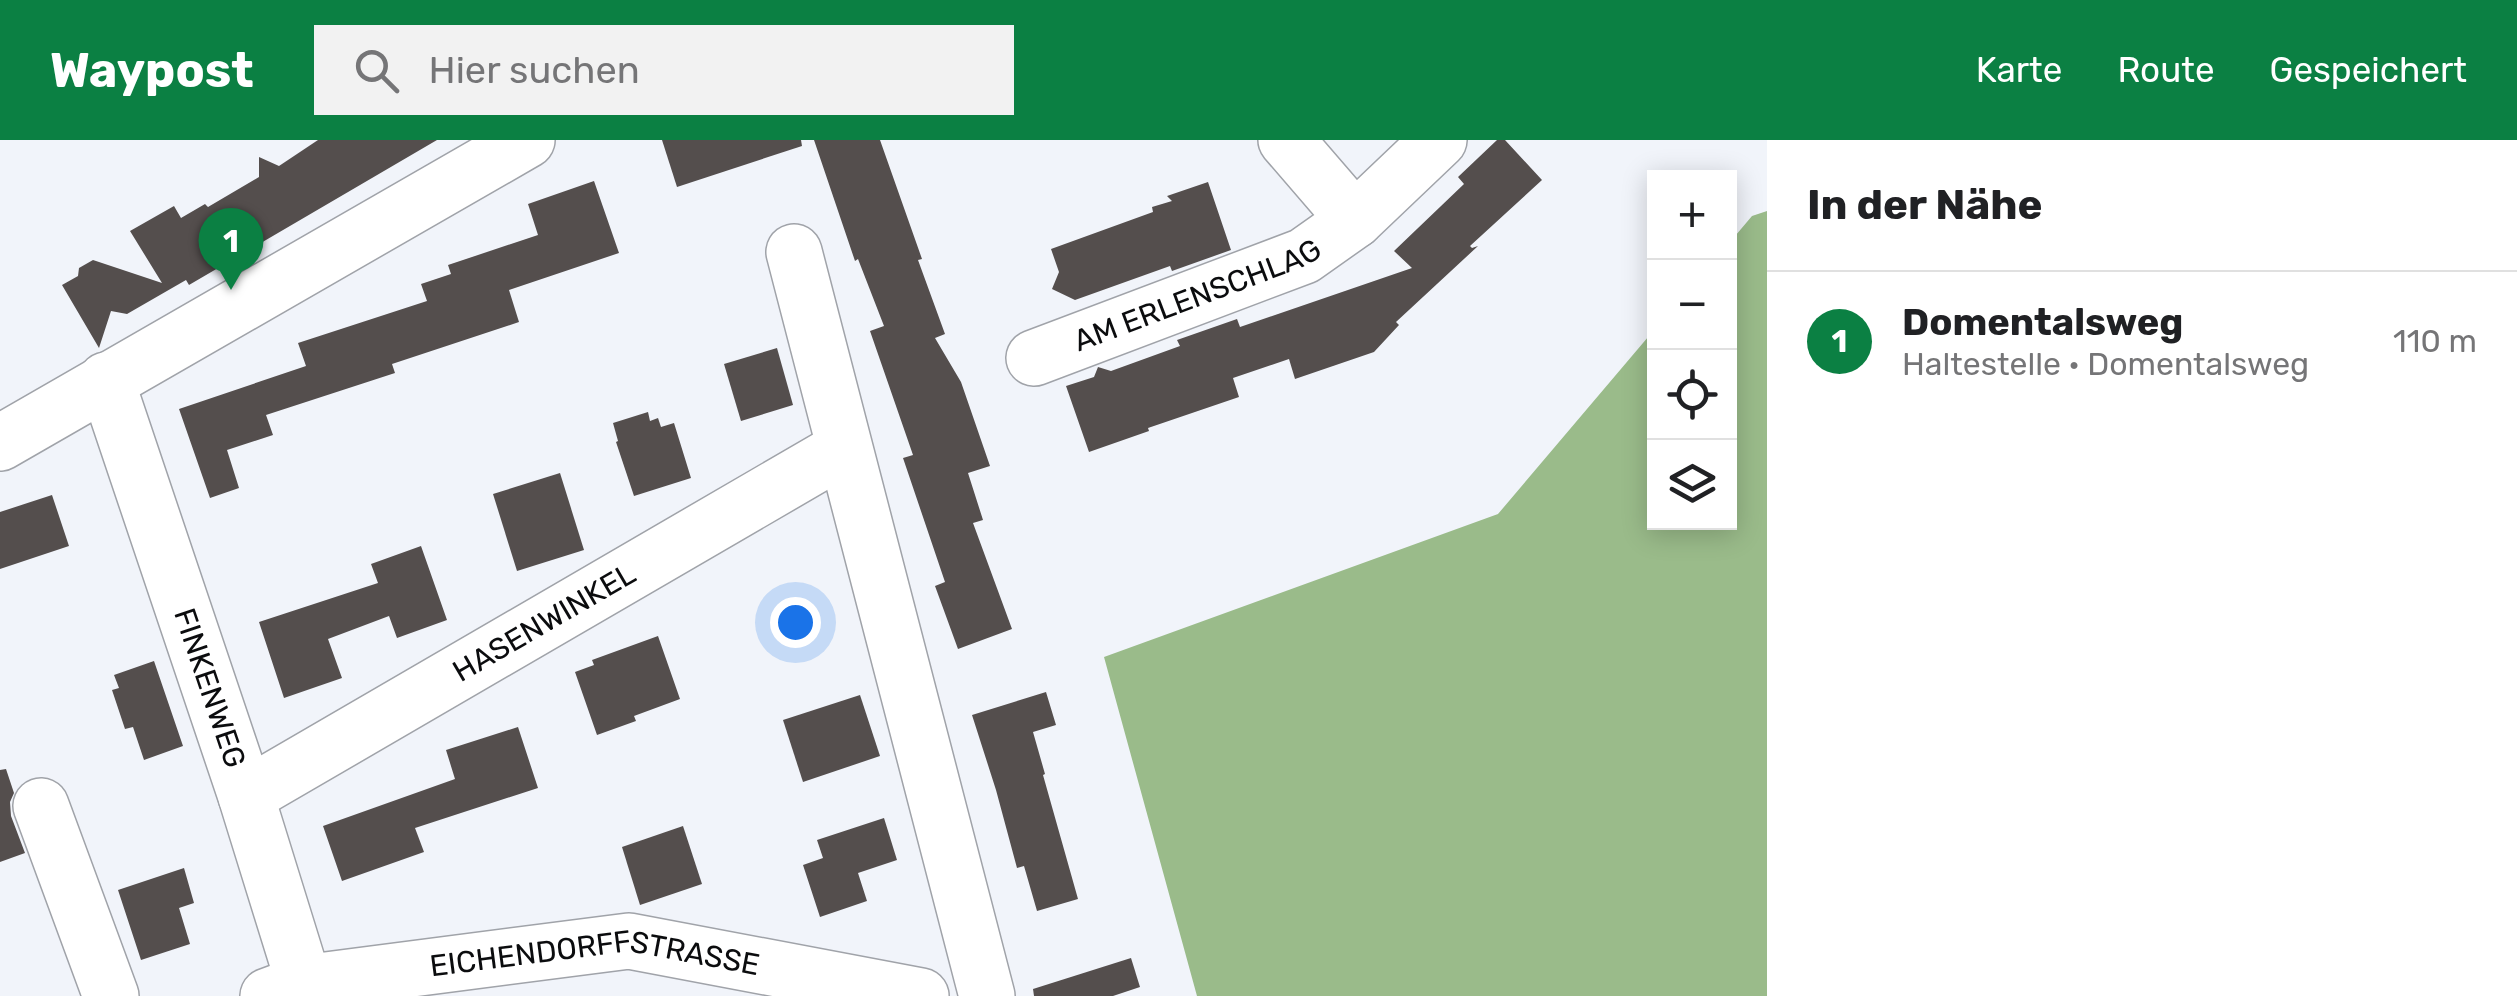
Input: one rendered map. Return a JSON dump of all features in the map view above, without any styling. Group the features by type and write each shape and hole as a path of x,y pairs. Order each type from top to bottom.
{"street":[{"path":"0,444 527,140"},
{"name":"AM ERLENSCHLAG","path":"1286,140 1355,220"},
{"name":"AM ERLENSCHLAG","path":"1034,358 1304,256 1355,220 1439,140"},
{"path":"794,252 987,996"},
{"name":"FINKENWEG","path":"106,380 246,796 293,992"},
{"name":"HASENWINKEL","path":"246,796 844,449"},
{"path":"41,806 111,996"},
{"name":"EICHENDORFFSTRASSE","path":"293,992 629,941 921,996"}],"green space":[{"path":"1767,211 1767,996 1197,996 1104,657 1498,514 1647,338 1647,530 1737,530 1737,234 1752,216"}],"building":[{"path":"318,140 437,140 189,285 186,280 127,314 111,311 99,348 62,285 78,276 79,268 93,260 162,283 130,231 174,206 181,218 205,204 208,207 259,177 259,157 279,166"},
{"path":"662,140 801,140 802,146 677,187"},
{"path":"814,140 880,140 945,334 935,338 961,382 990,466 968,473 983,520 973,523 1012,629 958,649 935,586 945,582 903,458 913,455 870,331 884,326 858,259 855,261"},
{"path":"1497,140 1505,140 1542,180 1470,246 1478,246 1396,322 1399,325 1374,352 1295,379 1289,359 1233,378 1239,397 1089,452 1066,386 1094,377 1098,367 1111,371 1180,346 1177,340 1237,319 1240,327 1412,268 1394,251 1464,184 1458,177"},
{"path":"594,181 619,253 509,290 519,322 392,364 395,373 266,415 273,435 227,450 239,488 210,498 179,409 306,366 298,343 427,301 421,284 451,274 448,265 538,235 528,204"},
{"path":"1208,182 1231,250 1172,271 1170,266 1075,300 1052,289 1059,272 1051,249 1153,212 1152,207 1172,201 1167,196"},
{"path":"777,348 793,405 741,421 724,364"},
{"path":"648,412 650,421 658,418 661,427 674,423 691,478 634,496 613,423"},
{"path":"560,473 584,550 517,571 493,494"},
{"path":"52,495 69,546 0,569 0,512"},
{"path":"421,546 447,620 397,638 389,616 328,639 342,678 284,698 259,622 378,583 371,564"},
{"path":"658,636 680,699 597,735 575,672 594,665 592,660"},
{"path":"154,661 183,746 144,760 133,727 125,729 112,690 119,688 114,675"},
{"path":"1046,692 1056,725 1033,732 1078,899 1037,911 1024,866 1017,868 972,715"},
{"path":"860,695 880,756 803,782 783,720"},
{"path":"518,727 538,788 415,828 424,852 342,881 323,826 455,779 446,750"},
{"path":"6,769 14,793 11,816 25,853 0,862 0,770"},
{"path":"884,818 897,860 858,873 867,901 820,917 803,865 823,858 817,840"},
{"path":"683,826 702,884 640,905 622,847"},
{"path":"184,868 194,903 179,908 190,944 141,960 118,890"},
{"path":"1131,958 1140,987 1113,996 1034,996 1033,989"}],"place":[{"name":"Domentalsweg","path":"231,290"}]}
